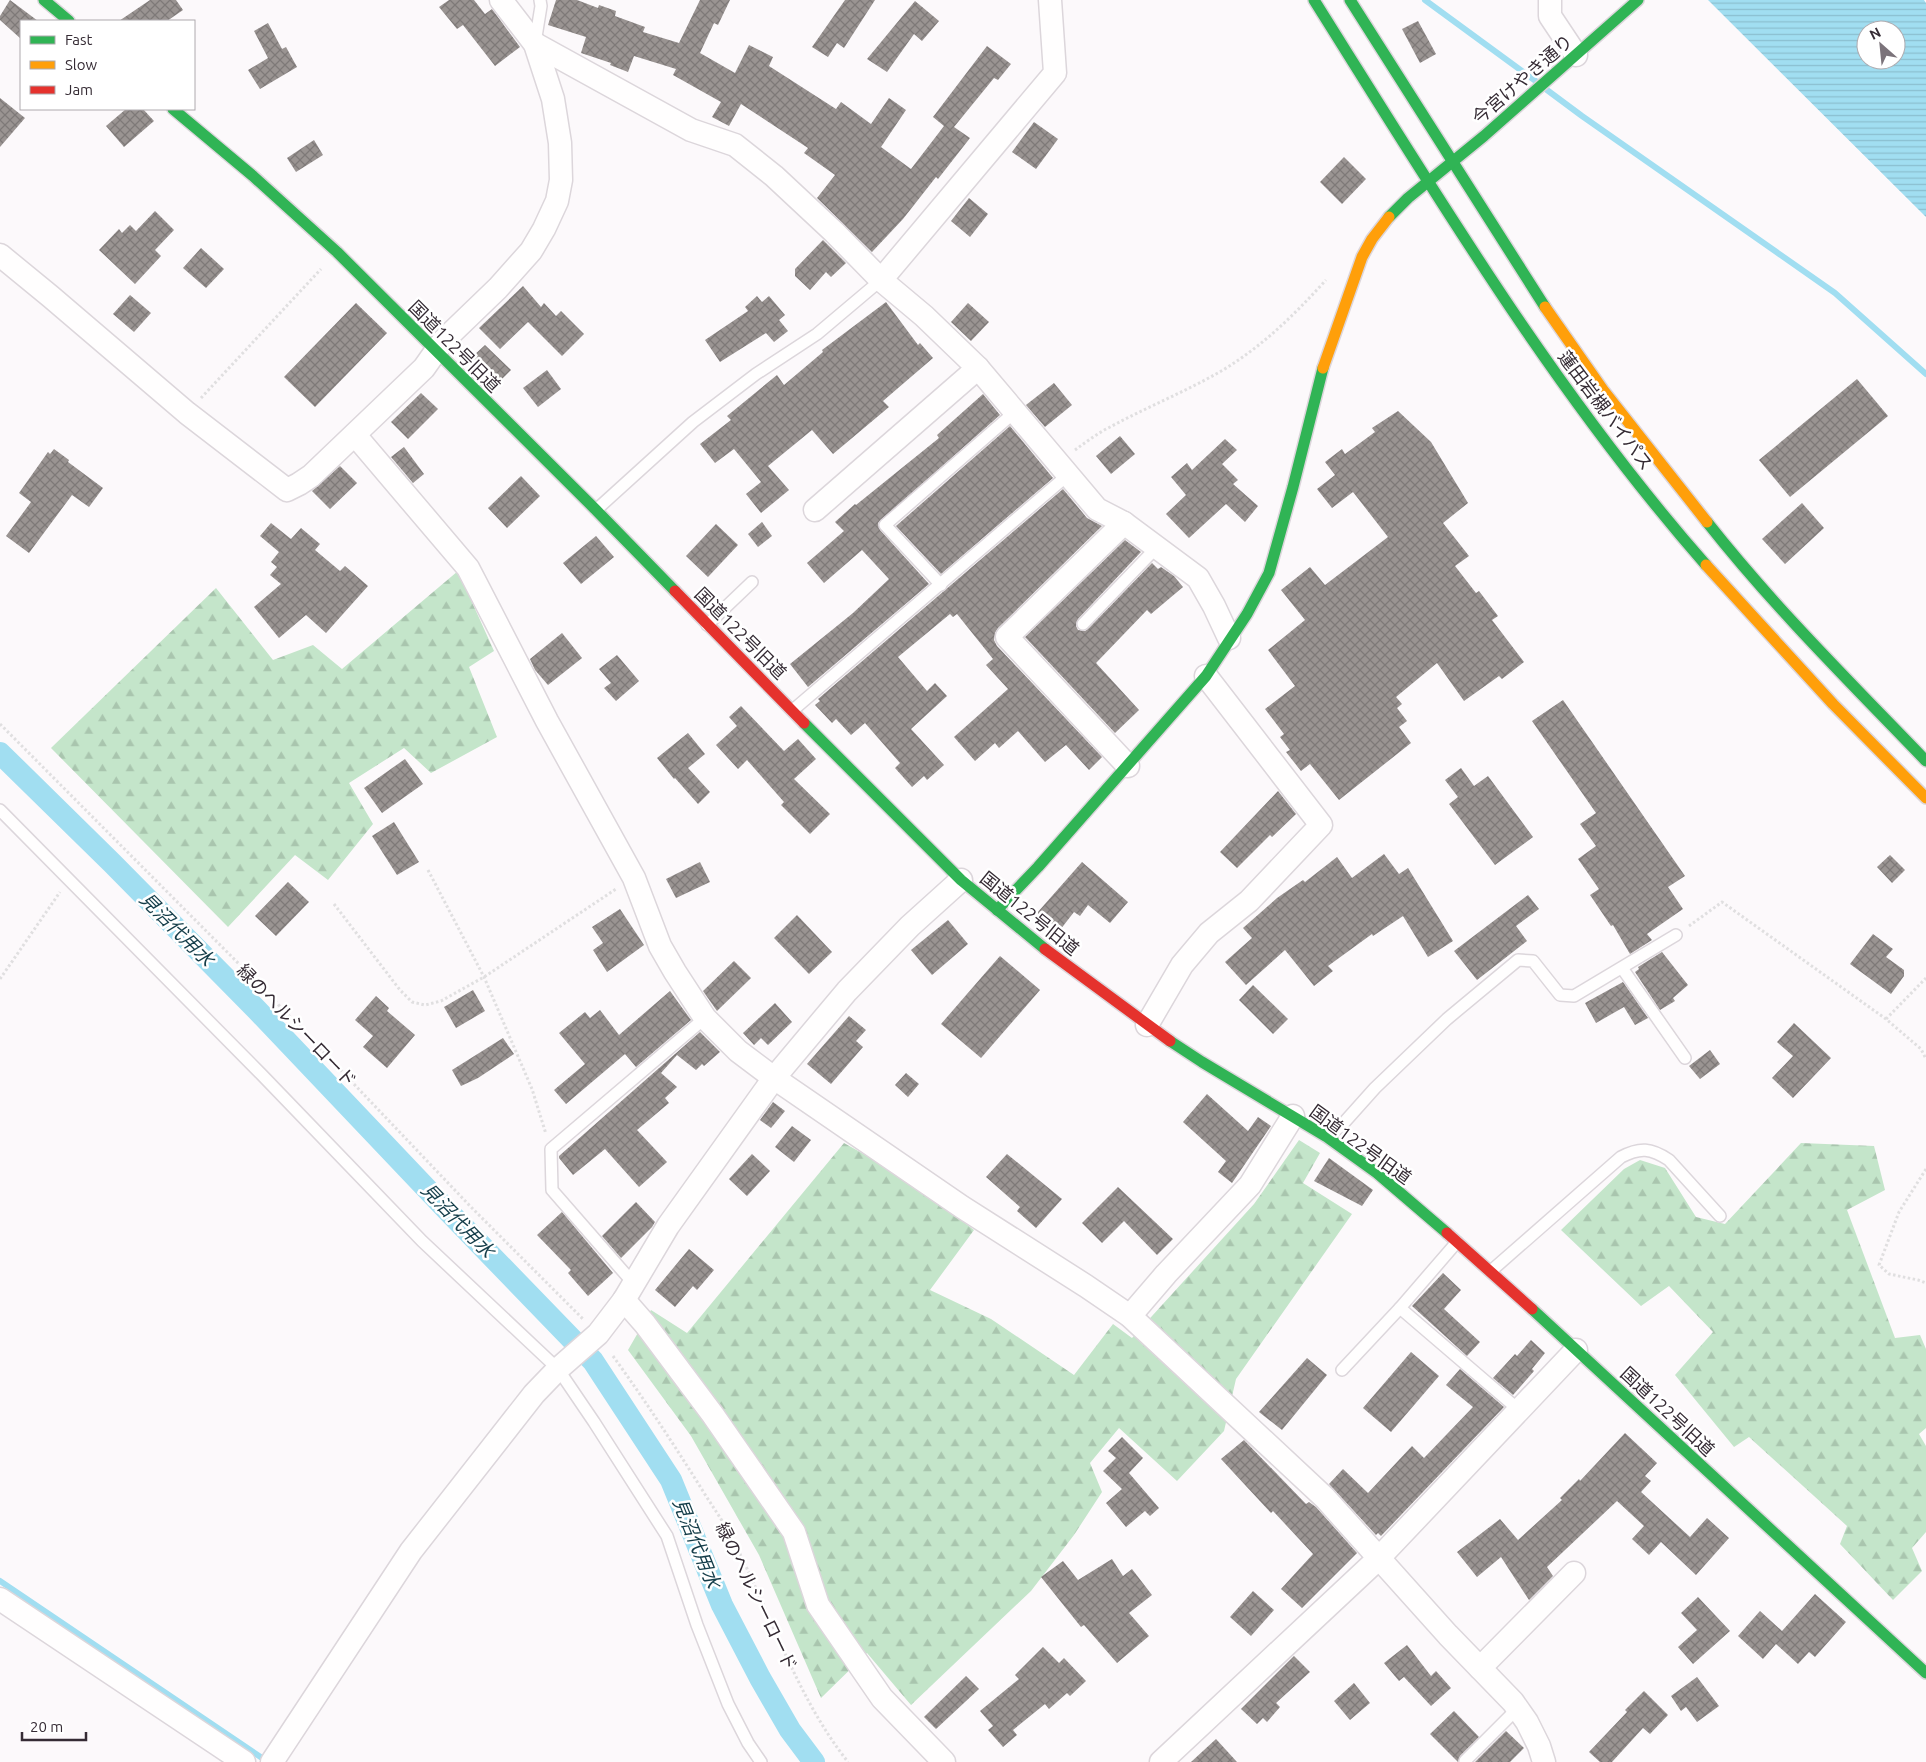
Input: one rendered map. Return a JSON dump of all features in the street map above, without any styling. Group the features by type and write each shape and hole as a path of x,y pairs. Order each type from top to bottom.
{"main road":[{"path":"44,0 68,20"},
{"name":"蓮田岩槻バイパス","path":"1314,0 1428,181 1520,322 1584,413 1648,495 1709,568 1798,669 1926,798"},
{"name":"蓮田岩槻バイパス","path":"1350,0 1550,314 1603,390 1731,552 1811,641 1926,761"},
{"name":"今宮けやき通り","path":"997,910 1128,766 1206,676 1229,638 1247,614 1268,573 1294,487 1324,362 1362,257 1372,239 1386,220 1405,201 1453,162 1638,0"},
{"name":"国道122号旧道","path":"174,110 253,176 337,252 596,510 961,880 997,910 1147,1025 1202,1062 1327,1137 1377,1173 1491,1271 1926,1673"}],"street":[{"path":"0,255 187,413 287,490 311,476 424,368 443,341 498,288 531,251 557,201 561,180 560,143 553,99 535,44 501,0"},
{"path":"882,280 1055,73 1050,0"},
{"path":"1550,0 1550,16 1582,50"},
{"path":"535,44 691,130 735,146 780,182 882,280 924,316 978,368 1097,509 1124,523 1198,578 1229,638"},
{"path":"815,510 978,368"},
{"path":"355,435 468,568 543,712 634,878 660,946 705,1018 738,1051 774,1078 962,1207 1130,1316 1325,1498 1378,1559 1518,1708 1535,1738 1544,1762"},
{"path":"1124,523 1007,637 1128,766"},
{"path":"1147,1025 1187,958 1209,933 1249,901 1321,824 1206,676"},
{"path":"272,1762 411,1551 534,1394 629,1292 668,1226 774,1078 847,991 910,926 961,880"},
{"path":"1130,1316 1166,1274 1250,1185 1293,1116"},
{"path":"629,1292 646,1324 713,1415 794,1532 818,1604 882,1698 944,1762"},
{"path":"1161,1762 1378,1559 1576,1350"},
{"path":"1480,1668 1574,1573"},
{"path":"0,1599 244,1762"}],"lane":[{"path":"535,44 541,6 540,0"},
{"path":"596,510 692,422 756,374 817,334 882,280"},
{"path":"941,585 885,525 1016,411"},
{"path":"793,710 941,585 1063,468"},
{"path":"1083,624 1157,547"},
{"path":"708,624 752,582"},
{"path":"0,810 262,1075 422,1241 562,1366 594,1422 667,1536 697,1625 728,1704 748,1743 761,1762"},
{"path":"1327,1137 1341,1126 1375,1088 1447,1019 1518,960 1533,961 1560,995 1574,996 1676,935"},
{"path":"1622,968 1685,1058"},
{"path":"629,1292 552,1190 551,1149 705,1018"},
{"path":"1491,1271 1620,1157 1633,1150 1646,1149 1660,1154 1669,1160 1720,1216"},
{"path":"1342,1370 1400,1308 1458,1241"},
{"path":"1400,1308 1519,1410"},
{"path":"1465,1761 1518,1708"}],"path":[{"path":"187,413 337,252"},
{"path":"1063,468 1108,428 1223,370 1267,340 1289,321 1333,274"},
{"name":"緑のヘルシーロード","path":"0,724 252,976 591,1331"},
{"path":"428,870 484,977 532,1089 551,1149"},
{"path":"334,904 400,990 412,1002 425,1005 441,1000 484,977 634,878"},
{"path":"0,979 69,879"},
{"path":"1676,935 1722,902 1886,1019 1921,1049 1926,1059"},
{"path":"1886,1019 1926,978"},
{"path":"1926,1169 1899,1212 1879,1265 1888,1274 1918,1280 1926,1284"},
{"name":"緑のヘルシーロード","path":"613,1356 689,1469 732,1538 758,1590 789,1664 822,1725 848,1762"}],"green space":[{"path":"458,571 494,651 469,667 497,737 431,773 404,748 349,783 373,824 328,880 295,855 228,927 51,748 216,588 273,660 313,645 342,669"},
{"path":"1299,1140 1320,1153 1303,1183 1352,1214 1236,1379 1224,1431 1177,1481 1119,1428 1090,1463 1102,1492 1074,1535 1031,1591 911,1705 867,1653 821,1698 759,1555 691,1436 628,1350 651,1310 687,1333 844,1143 910,1180 974,1230 930,1290 991,1319 1074,1375 1113,1324 1132,1338 1254,1204"},
{"path":"1801,1143 1874,1146 1885,1190 1847,1210 1895,1338 1920,1335 1926,1349 1926,1428 1919,1434 1926,1446 1926,1532 1912,1548 1922,1571 1893,1600 1840,1544 1847,1526 1749,1437 1734,1447 1675,1375 1713,1332 1669,1286 1641,1306 1561,1230 1624,1169 1640,1160 1665,1168 1696,1217 1725,1224"}],"water":[{"path":"1708,0 1924,0 1926,3 1926,217"}],"building":[{"path":"10,0 37,20 20,20 20,38 0,20 0,16"},
{"path":"150,0 176,0 183,10 168,20 120,20"},
{"path":"449,0 474,0 485,14 492,9 520,47 495,66 463,25 457,29 439,7"},
{"path":"556,0 577,0 598,8 599,5 616,11 615,16 645,27 643,32 679,43 700,0 730,0 718,25 714,23 700,53 735,73 749,45 773,57 769,66 836,109 841,102 871,124 889,98 906,110 881,147 911,169 944,126 933,117 987,46 1011,64 998,80 994,78 954,127 970,138 938,179 936,177 903,219 872,252 817,198 835,175 804,153 808,148 741,104 729,126 712,117 721,102 673,75 676,69 634,56 628,72 610,65 611,63 581,53 586,37 548,25"},
{"path":"845,0 875,0 844,48 837,43 828,57 812,47"},
{"path":"915,1 939,21 922,41 914,34 887,72 867,59"},
{"path":"1418,21 1436,54 1420,63 1402,29"},
{"path":"268,23 282,49 286,47 297,67 260,89 248,70 268,58 254,31"},
{"path":"0,98 25,118 0,147"},
{"path":"125,110 144,110 154,121 124,147 106,126"},
{"path":"1034,122 1058,139 1036,169 1012,152"},
{"path":"314,140 323,155 296,172 287,158"},
{"path":"1344,157 1366,179 1342,204 1320,182"},
{"path":"969,198 988,214 970,237 951,221"},
{"path":"155,211 174,230 155,250 161,256 135,284 99,250 119,229 122,233 130,225 136,231"},
{"path":"823,240 846,263 831,277 826,272 810,290 795,276 795,269"},
{"path":"201,248 224,269 206,288 183,268"},
{"path":"523,286 541,307 544,303 556,316 561,311 584,334 562,356 528,322 500,349 479,328"},
{"path":"130,295 151,313 134,332 113,314"},
{"path":"757,296 762,302 769,296 785,315 779,320 788,331 774,342 766,333 720,362 705,340 748,311 745,307"},
{"path":"886,302 918,345 920,343 933,358 883,401 889,407 833,454 812,430 768,466 789,490 761,513 746,494 761,482 734,449 715,463 700,444 731,420 727,416 777,375 784,385 823,352 822,350"},
{"path":"356,303 387,333 315,407 284,377"},
{"path":"968,303 989,322 971,341 951,322"},
{"path":"485,345 511,370 498,383 472,357"},
{"path":"547,370 561,389 538,407 523,388"},
{"path":"1857,379 1888,416 1790,497 1759,460"},
{"path":"1054,383 1072,405 1045,427 1026,405"},
{"path":"421,393 438,409 408,439 391,422"},
{"path":"983,394 1000,415 878,523 880,530 929,584 808,687 790,664 853,613 889,579 862,550 824,583 807,563 844,531 835,522 939,438 937,435"},
{"path":"1398,411 1431,442 1468,503 1443,523 1469,556 1455,566 1476,593 1479,591 1498,616 1492,620 1524,662 1502,679 1499,676 1464,701 1437,663 1396,697 1402,704 1397,708 1407,721 1399,727 1411,743 1339,800 1310,764 1301,771 1286,752 1290,750 1280,737 1284,734 1265,709 1295,686 1268,650 1305,620 1281,590 1310,567 1325,585 1388,537 1353,492 1332,508 1317,489 1335,475 1325,462 1342,449 1345,454 1375,432 1372,428"},
{"path":"1010,426 1053,478 941,574 896,526"},
{"path":"1120,436 1135,454 1111,474 1096,456"},
{"path":"1225,439 1237,450 1222,464 1238,480 1233,484 1258,506 1245,522 1226,504 1189,538 1166,514 1186,495 1171,477 1187,463 1192,470"},
{"path":"404,447 424,474 413,483 391,457"},
{"path":"54,449 103,488 89,507 72,495 29,553 6,536 31,502 19,493 48,452 50,454"},
{"path":"340,466 357,483 330,509 312,491"},
{"path":"521,476 540,496 507,528 488,508"},
{"path":"1063,489 1087,518 1102,526 998,628 994,640 997,646 1102,757 1089,770 1066,745 1045,762 1018,731 999,748 995,743 975,761 954,737 1008,689 986,665 993,659 957,614 953,617 950,614 898,657 927,691 935,683 947,696 911,729 944,765 927,780 924,776 912,787 895,768 900,763 865,723 851,735 836,719 832,723 815,705 820,701 818,699"},
{"path":"1802,503 1824,528 1785,564 1762,539"},
{"path":"762,522 772,536 758,547 748,534"},
{"path":"271,523 291,539 301,528 320,544 315,550 340,571 345,566 368,586 326,633 306,615 279,638 254,607 281,584 270,575 277,567 271,562 279,552 260,536"},
{"path":"716,524 738,545 708,577 686,556"},
{"path":"596,536 614,557 581,584 563,563"},
{"path":"1125,540 1141,552 1078,619 1076,626 1078,630 1085,631 1088,629 1152,563 1158,569 1161,567 1174,576 1183,587 1151,614 1147,610 1096,663 1139,710 1115,733 1025,637"},
{"path":"562,633 582,658 548,685 535,670 530,659"},
{"path":"617,655 639,681 616,701 604,688 611,683 599,669"},
{"path":"1563,700 1685,876 1668,887 1683,909 1647,934 1652,940 1630,954 1613,925 1611,926 1590,895 1599,889 1578,859 1596,846 1580,824 1596,813 1532,721"},
{"path":"741,706 784,751 798,739 816,759 794,779 830,814 810,834 781,805 784,802 747,760 738,769 716,745 737,726 729,717"},
{"path":"688,733 705,754 688,768 710,792 698,804 657,758"},
{"path":"405,759 423,784 382,813 364,788"},
{"path":"1461,768 1474,786 1488,776 1533,837 1495,865 1449,804 1458,797 1445,780"},
{"path":"1278,791 1296,814 1272,837 1270,835 1237,868 1220,852"},
{"path":"394,822 419,862 397,875 372,836"},
{"path":"1384,854 1399,874 1408,868 1453,941 1428,957 1403,916 1373,936 1372,934 1328,966 1333,971 1314,986 1285,950 1246,985 1225,962 1252,938 1243,928 1277,898 1303,880 1305,882 1337,857 1352,878"},
{"path":"1890,855 1905,870 1892,883 1877,867"},
{"path":"700,862 710,882 676,898 666,879"},
{"path":"1082,862 1128,902 1110,923 1088,905 1080,916 1074,912 1060,930 1037,913"},
{"path":"288,882 309,902 276,936 255,916"},
{"path":"1528,895 1539,909 1516,926 1527,941 1477,980 1454,951"},
{"path":"620,909 644,945 607,972 593,950 603,943 592,927"},
{"path":"797,915 832,952 809,974 774,938"},
{"path":"948,920 968,944 932,975 911,950"},
{"path":"1873,934 1893,949 1886,957 1904,970 1904,976 1891,994 1850,964"},
{"path":"1662,952 1688,985 1673,998 1675,1001 1660,1010 1635,972 1639,969 1638,967"},
{"path":"1000,956 1040,990 981,1058 941,1024"},
{"path":"734,961 751,978 717,1011 703,991"},
{"path":"1623,982 1648,1018 1635,1025 1624,1007 1596,1023 1585,1003"},
{"path":"1253,985 1288,1019 1273,1034 1239,1000"},
{"path":"473,990 485,1011 456,1028 444,1007"},
{"path":"670,991 691,1020 636,1067 625,1054 566,1104 554,1090 585,1064 559,1033 585,1012 590,1018 600,1010 619,1035"},
{"path":"376,996 389,1008 387,1011 415,1035 387,1068 363,1047 373,1036 355,1020"},
{"path":"775,1003 792,1022 768,1045 761,1038 754,1045 743,1033"},
{"path":"849,1016 866,1030 856,1041 863,1047 831,1084 807,1064"},
{"path":"1794,1023 1831,1058 1793,1098 1772,1078 1793,1056 1777,1042"},
{"path":"700,1032 720,1052 704,1066 702,1064 696,1070 677,1055 661,1073 677,1087 665,1098 669,1103 637,1130 667,1162 639,1187 605,1149 573,1175 559,1156"},
{"path":"503,1038 514,1054 478,1078 461,1086 452,1070"},
{"path":"1710,1050 1720,1064 1700,1079 1689,1066"},
{"path":"906,1073 919,1084 908,1097 895,1085"},
{"path":"1207,1094 1248,1131 1258,1117 1271,1126 1232,1183 1218,1172 1226,1161 1183,1122"},
{"path":"773,1102 785,1111 771,1128 760,1120"},
{"path":"792,1126 811,1140 794,1162 775,1147"},
{"path":"752,1154 770,1171 747,1196 729,1179"},
{"path":"1007,1154 1062,1199 1036,1228 1017,1211 1020,1207 986,1177"},
{"path":"1329,1158 1373,1190 1362,1206 1314,1181"},
{"path":"1118,1187 1173,1239 1157,1255 1124,1221 1102,1243 1082,1223"},
{"path":"636,1202 655,1222 621,1258 602,1236"},
{"path":"562,1212 613,1273 588,1296 568,1273 571,1270 537,1235"},
{"path":"689,1249 714,1270 697,1290 693,1286 675,1307 655,1290"},
{"path":"1443,1273 1461,1290 1444,1309 1480,1342 1467,1356 1412,1306"},
{"path":"1531,1340 1545,1353 1532,1369 1534,1371 1513,1395 1493,1378"},
{"path":"1411,1352 1439,1376 1391,1432 1363,1408"},
{"path":"1307,1358 1327,1375 1282,1430 1259,1412"},
{"path":"1460,1369 1504,1407 1381,1536 1378,1533 1376,1535 1329,1484 1343,1469 1368,1493 1412,1446 1424,1458 1473,1407 1446,1385"},
{"path":"1625,1433 1657,1463 1645,1476 1651,1481 1641,1492 1690,1537 1707,1518 1729,1538 1696,1575 1661,1542 1649,1555 1632,1539 1644,1526 1617,1501 1547,1567 1553,1576 1529,1600 1501,1557 1477,1577 1457,1552 1500,1519 1518,1540 1562,1500 1560,1498 1579,1479 1580,1481"},
{"path":"1122,1437 1143,1458 1129,1473 1159,1508 1150,1516 1145,1511 1126,1527 1106,1503 1122,1489 1103,1471 1116,1458 1108,1451"},
{"path":"1244,1440 1306,1504 1309,1502 1316,1507 1357,1553 1302,1608 1281,1589 1313,1554 1273,1511 1271,1513 1221,1459"},
{"path":"1112,1559 1123,1576 1132,1569 1152,1595 1129,1613 1149,1636 1117,1663 1084,1625 1081,1627 1041,1577 1063,1561 1078,1580"},
{"path":"1253,1591 1274,1610 1251,1636 1230,1617"},
{"path":"1815,1594 1846,1622 1815,1657 1809,1652 1798,1664 1776,1644 1763,1659 1738,1636 1760,1611 1782,1631"},
{"path":"1698,1597 1730,1631 1693,1664 1678,1647 1697,1630 1681,1613"},
{"path":"1407,1645 1431,1676 1436,1671 1451,1688 1431,1706 1404,1677 1399,1681 1384,1663"},
{"path":"1043,1647 1059,1663 1064,1658 1086,1681 1070,1696 1067,1693 1049,1709 1045,1704 1013,1730 1017,1735 1003,1747 988,1730 993,1726 980,1711 1019,1679 1015,1675"},
{"path":"1294,1656 1310,1672 1276,1703 1280,1707 1267,1722 1263,1718 1257,1724 1241,1709"},
{"path":"966,1676 979,1689 936,1729 924,1717"},
{"path":"1697,1677 1719,1706 1697,1722 1686,1707 1681,1711 1671,1696"},
{"path":"1354,1683 1370,1703 1350,1720 1334,1701"},
{"path":"1644,1691 1668,1715 1650,1734 1643,1728 1612,1762 1600,1762 1589,1752"},
{"path":"1454,1711 1479,1737 1460,1756 1458,1762 1430,1734"},
{"path":"1506,1731 1524,1748 1510,1762 1475,1762"},
{"path":"1216,1739 1237,1762 1191,1762"}],"waterway":[{"path":"1425,0 1537,82"},
{"path":"1547,90 1835,293 1926,374"},
{"name":"見沼代用水","path":"0,753 257,1010 593,1361 671,1480 722,1605 760,1678 790,1730 814,1762"},
{"path":"0,1581 268,1762"}],"traffic: fast":[{"path":"44,0 68,20"},
{"path":"1314,0 1405,146 1547,361 1598,431 1706,565"},
{"path":"1350,0 1545,307"},
{"path":"1389,217 1408,198 1484,136 1638,0"},
{"path":"174,110 253,176 337,252 675,591"},
{"path":"997,910 1038,867 1206,676 1247,614 1269,573 1323,368"},
{"path":"1707,522 1786,614 1841,674 1926,761"},
{"path":"804,723 961,880 1045,949"},
{"path":"1170,1041 1327,1137 1377,1173 1447,1233"},
{"path":"1532,1309 1926,1673"}],"traffic: slow":[{"path":"1323,368 1362,257 1372,239 1389,217"},
{"path":"1545,307 1603,390 1707,522"},
{"path":"1706,565 1833,704 1926,798"}],"traffic: jam":[{"path":"675,591 804,723"},
{"path":"1045,949 1170,1041"},
{"path":"1447,1233 1532,1309"}]}
